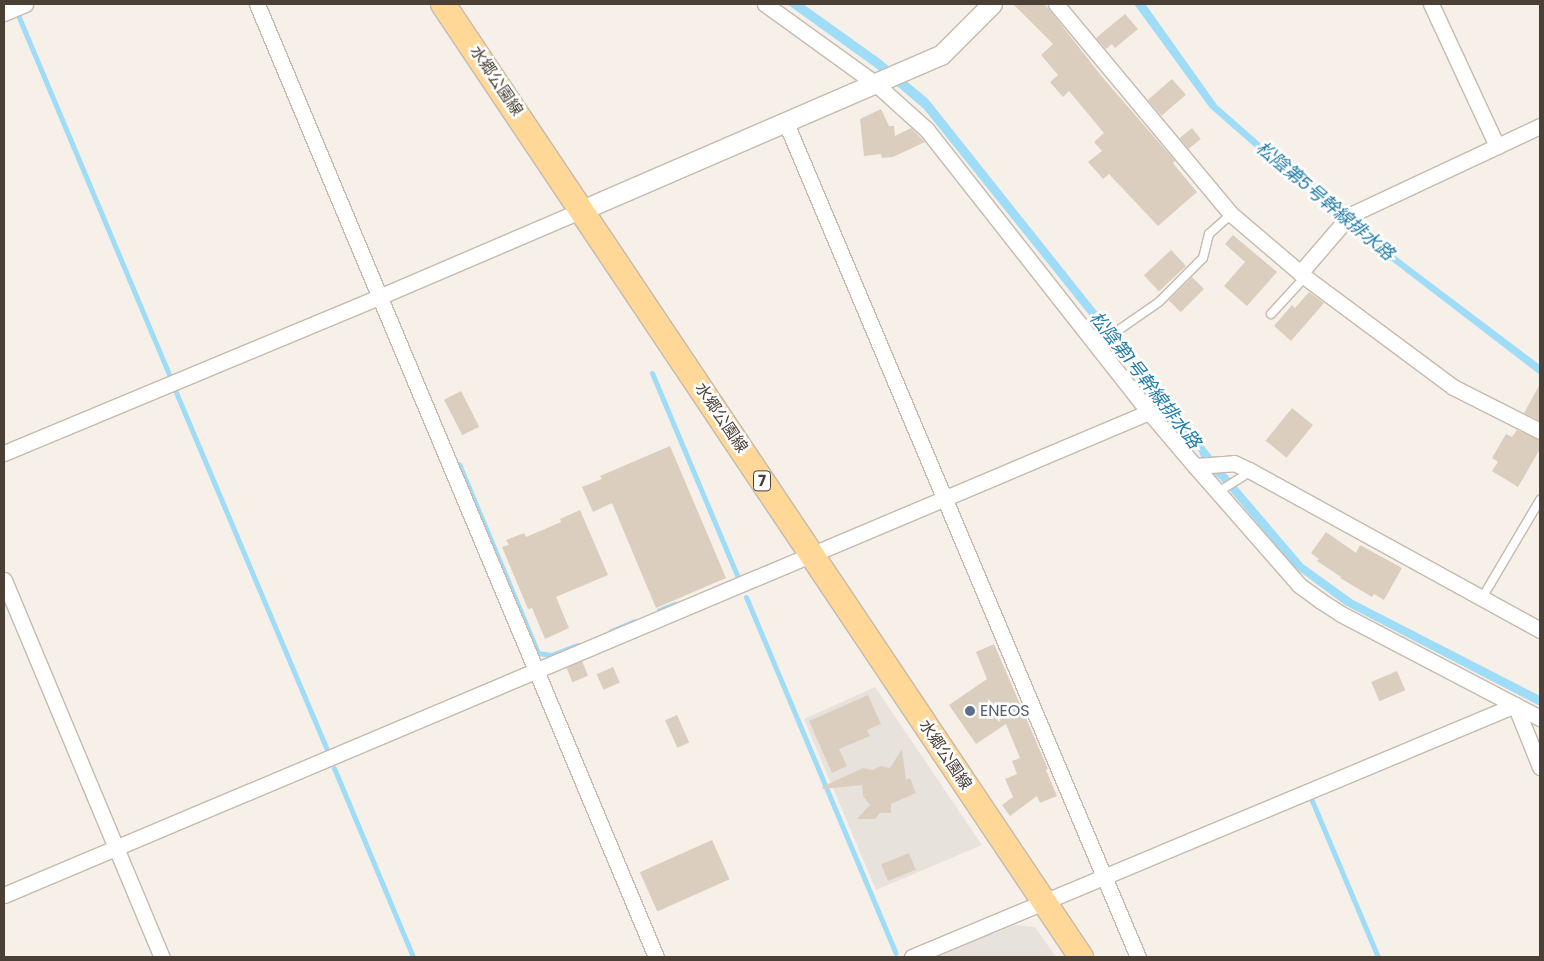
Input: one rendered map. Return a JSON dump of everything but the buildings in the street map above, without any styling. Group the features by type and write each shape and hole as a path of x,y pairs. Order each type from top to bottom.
{"main road":[{"name":"水郷公園線","path":"444,4 1081,957"}],"street":[{"path":"4,13 25,4"},
{"path":"257,4 378,297 538,671 656,957"},
{"path":"765,4 879,82 926,130 1099,343 1149,412 1220,491 1299,585 1341,614 1540,718"},
{"path":"4,453 378,297 941,55 992,4"},
{"path":"1056,4 1231,214 1302,275 1453,387 1540,431"},
{"path":"1431,4 1496,146"},
{"path":"786,123 1138,957"},
{"path":"1302,275 1350,215 1540,126"},
{"path":"4,895 1149,412"},
{"path":"1197,466 1234,463 1252,471 1540,630"},
{"path":"4,580 162,957"},
{"path":"1515,705 1540,767"},
{"path":"912,957 1515,705"}],"lane":[{"path":"1099,343 1159,302 1203,258 1209,234 1231,214"},
{"path":"1271,314 1302,275"},
{"path":"1220,491 1252,471"},
{"path":"1482,598 1540,500"}],"shaded area":[{"path":"875,687 982,845 876,890 804,719"},
{"path":"1015,925 1035,927 1056,957 931,957"}],"water":[{"name":"松陰第1号幹線排水路","path":"787,4 803,4 880,59 928,99 1223,470 1303,564 1353,600 1540,696 1540,706 1345,605 1295,568 1220,479 1207,470 1199,452 924,109 876,68"},
{"name":"松陰第5号幹線排水路","path":"1134,4 1146,5 1217,105 1353,224 1540,365 1540,375 1337,219 1210,108"}],"waterway":[{"path":"18,15 169,374"},
{"path":"652,373 738,578"},
{"path":"175,390 326,748"},
{"path":"459,464 538,653 551,655 577,645"},
{"path":"746,597 896,953"},
{"path":"659,610 675,604"},
{"path":"611,631 634,621"},
{"path":"334,768 413,957"},
{"path":"1310,796 1378,957"}],"place":[{"name":"ENEOS","path":"970,711"}]}
